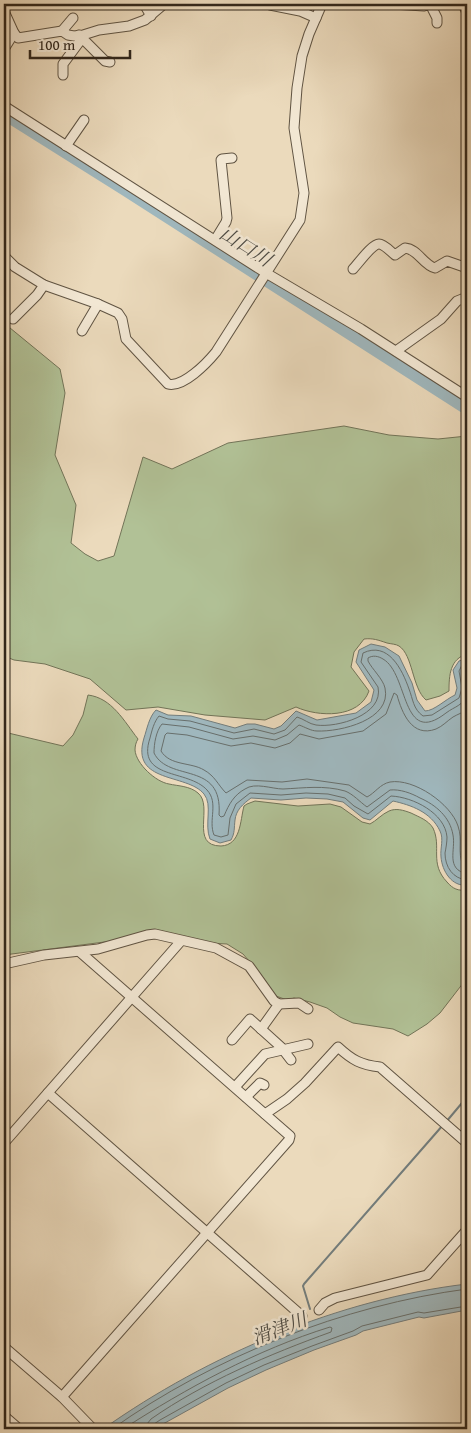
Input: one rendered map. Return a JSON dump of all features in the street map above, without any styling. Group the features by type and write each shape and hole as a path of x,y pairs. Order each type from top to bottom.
{"street":[{"path":"144,4 150,16"},
{"path":"62,31 68,35 79,35 130,26 145,20 164,4"},
{"path":"4,256 15,267 44,286 98,304 118,313 122,320 126,339 165,381 174,385 180,383 209,360 300,220 304,194 294,128 297,88 302,56 322,4"},
{"path":"393,4 424,6 430,4 438,18 437,22"},
{"path":"463,4 467,14"},
{"path":"270,6 300,11 316,18"},
{"path":"4,12 14,34 18,38 62,31 74,18"},
{"path":"4,49 14,34"},
{"path":"79,35 105,61 110,62"},
{"path":"63,75 63,64 80,41 79,35"},
{"path":"4,106 214,240 264,277 396,351 467,397"},
{"path":"66,146 84,120"},
{"path":"214,240 227,218 221,160 222,158 232,158"},
{"path":"353,270 373,247 378,244 395,255 405,248 411,249 430,267 434,268 447,261 467,268"},
{"path":"13,319 44,286"},
{"path":"396,351 441,319 457,301 467,296"},
{"path":"82,331 98,304"},
{"path":"4,964 44,955 108,948 154,934 216,948 249,966 265,991 274,1001 279,1004 299,1003 308,1009"},
{"path":"4,1143 181,941"},
{"path":"62,1397 289,1140 290,1136 80,952"},
{"path":"261,1029 279,1004"},
{"path":"232,1040 250,1019 291,1060"},
{"path":"235,1087 265,1054 308,1044"},
{"path":"265,1114 305,1084 338,1048 350,1058 364,1065 380,1067 467,1143"},
{"path":"246,1097 260,1083 264,1085"},
{"path":"48,1093 302,1316"},
{"path":"318,1310 325,1303 335,1298 427,1275 467,1230"},
{"path":"4,1347 62,1397 93,1429"},
{"path":"4,1416 19,1429"}],"green space":[{"path":"4,323 60,369 65,393 55,455 76,505 71,543 98,561 114,556 143,457 172,469 228,443 344,426 389,435 438,439 467,436 467,654 461,656 452,668 449,679 449,691 426,700 421,695 404,650 396,645 370,639 364,639 354,652 351,667 369,691 364,700 356,707 347,711 326,714 315,713 296,707 265,720 205,715 158,707 126,710 90,679 45,664 14,660 4,656"},
{"path":"88,695 104,701 117,711 138,739 135,747 136,755 148,772 164,783 188,788 198,793 204,807 204,833 206,840 211,844 228,845 236,837 244,806 255,801 298,806 330,804 341,807 362,822 370,824 389,811 400,810 411,813 429,823 435,835 438,868 454,888 467,890 467,978 440,1013 408,1036 393,1029 353,1023 327,1008 310,1002 294,998 287,1000 276,996 243,954 227,944 208,943 148,931 112,941 4,955 4,732 63,746 73,735 83,715"}],"water":[{"path":"371,644 385,647 399,656 412,683 417,700 425,711 432,709 455,695 457,688 453,670 459,661 467,658 467,885 452,881 446,873 442,862 442,837 440,831 426,814 413,807 393,801 370,820 363,818 343,802 327,799 281,800 251,798 238,810 231,840 220,843 210,839 208,833 208,804 204,794 196,787 152,770 145,763 142,753 144,738 150,720 156,710 168,715 191,716 235,728 247,724 255,724 274,729 281,726 296,711 317,720 356,713 371,702 374,690 356,662 359,650"},
{"path":"467,1284 467,1310 424,1318 419,1317 363,1331 266,1370 228,1388 154,1429 103,1429 186,1377 276,1334 323,1317 371,1303"}],"waterway":[{"name":"山口川","path":"4,114 467,409"},
{"path":"446,1122 467,1097"},
{"name":"滑津川","path":"310,1309 304,1284 443,1125"}]}
